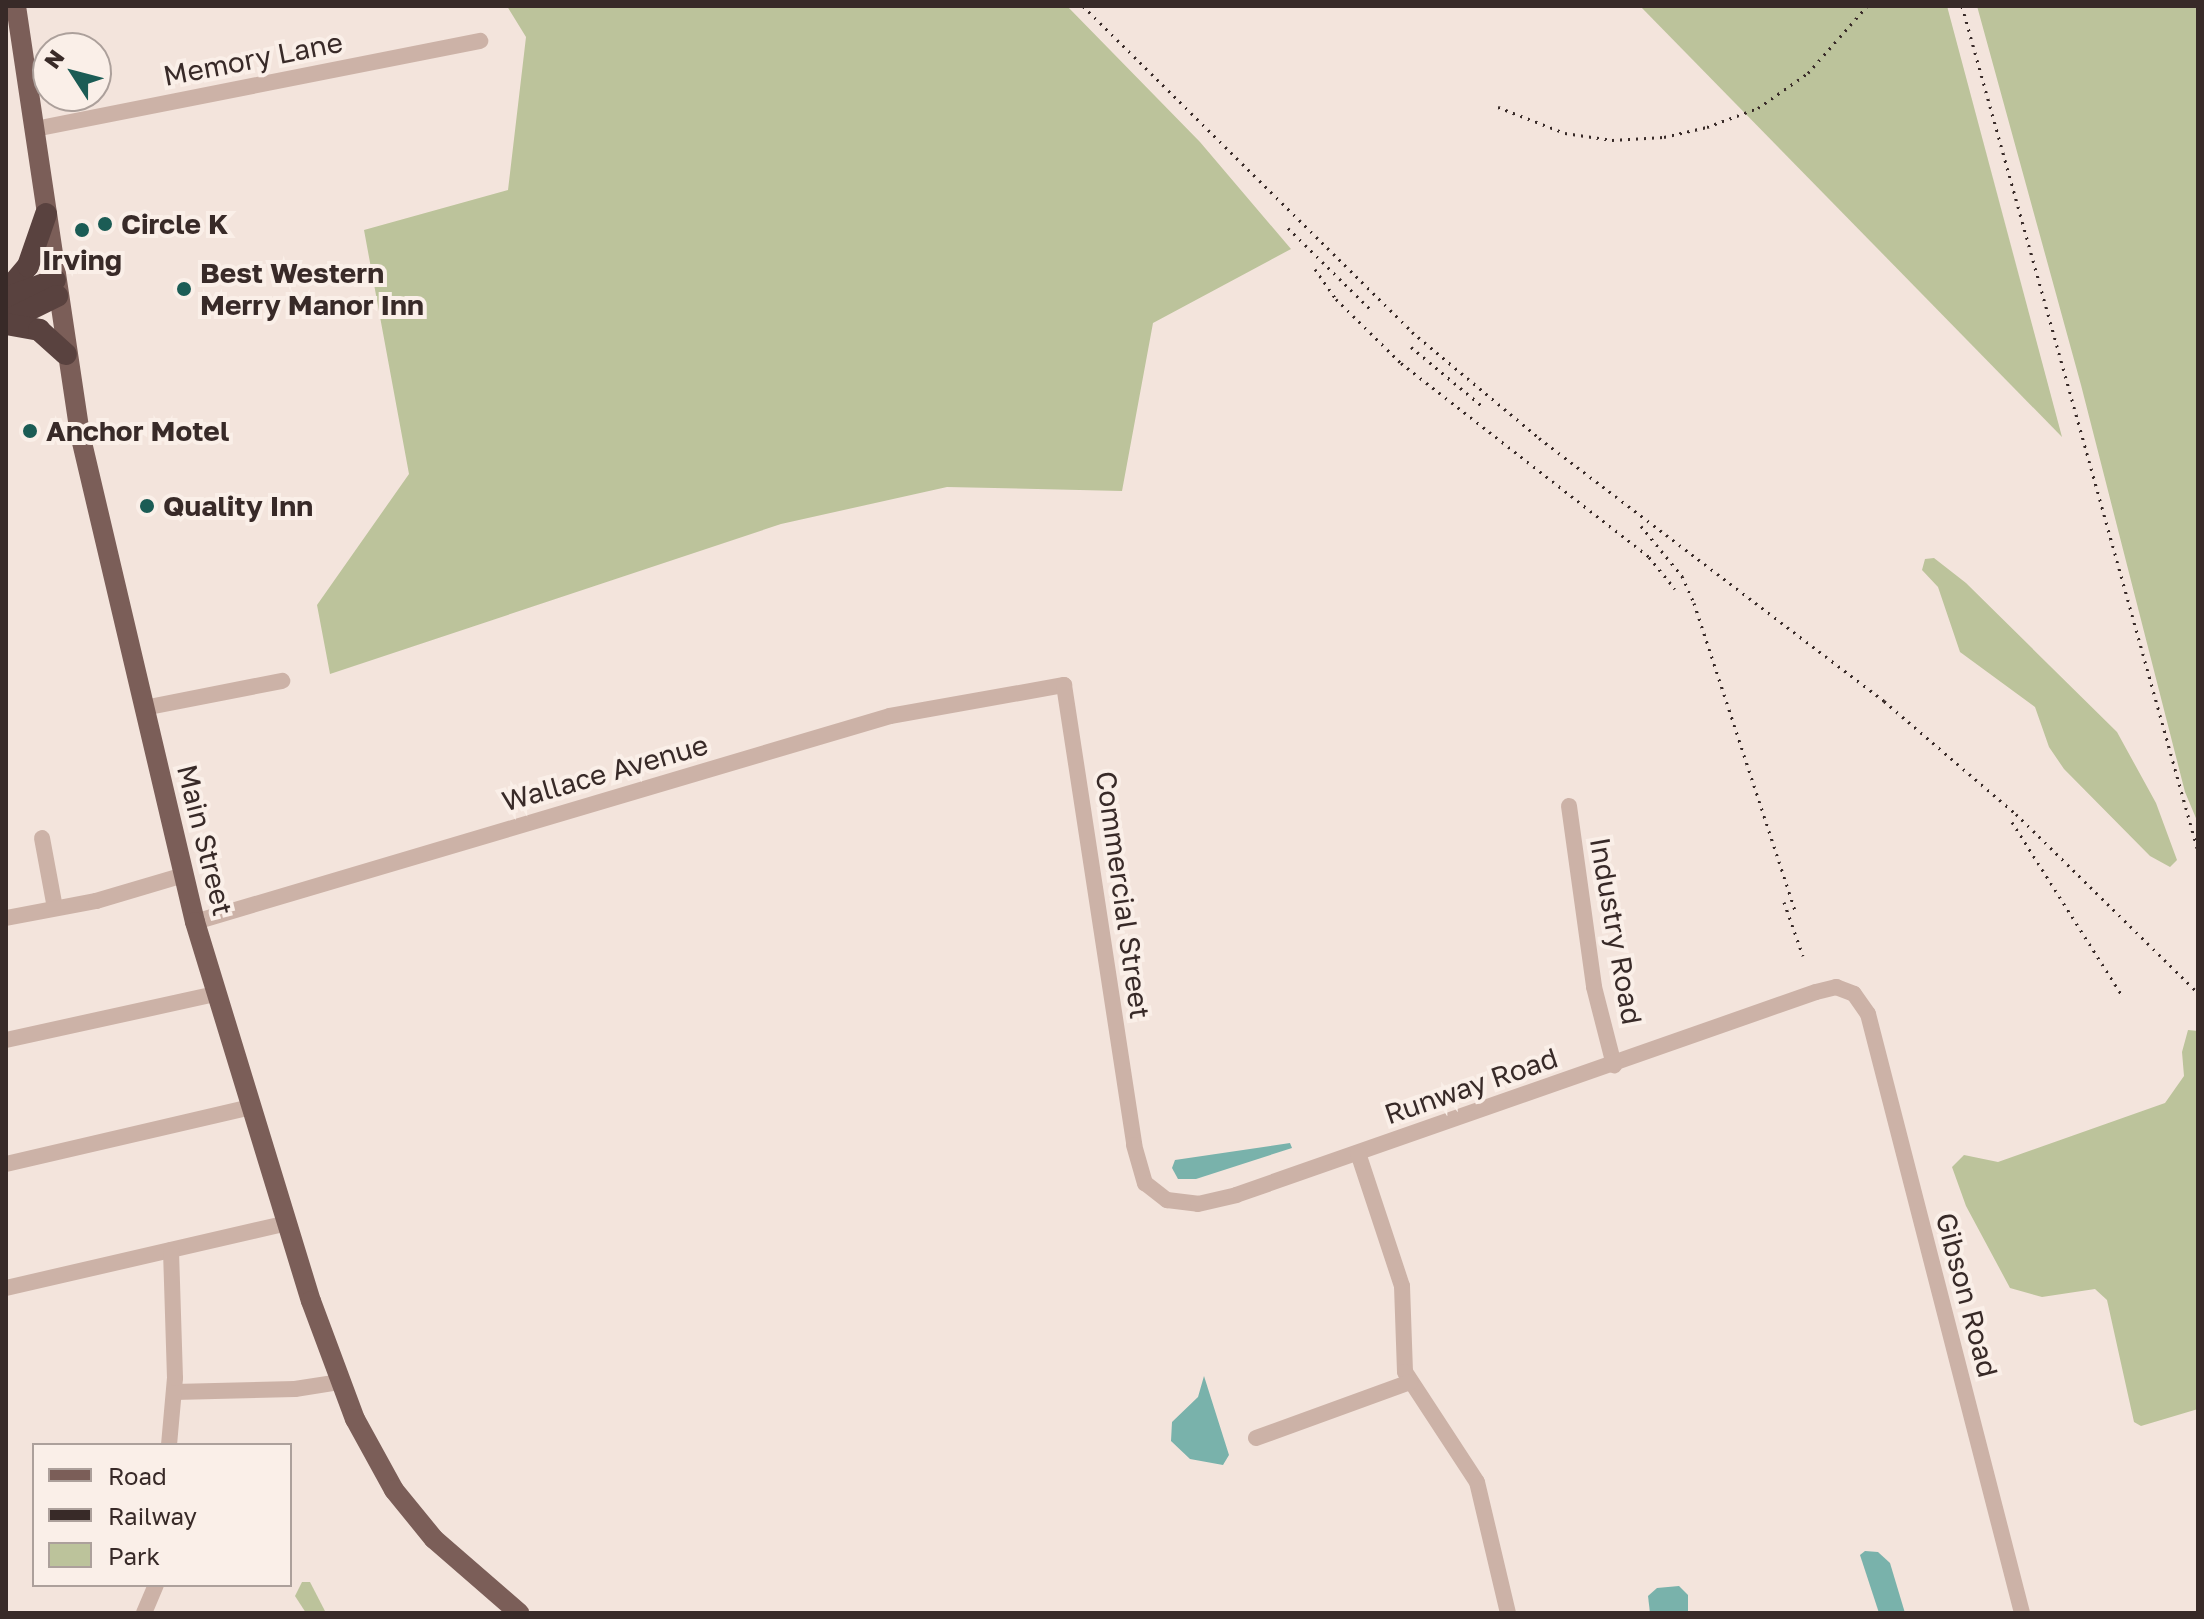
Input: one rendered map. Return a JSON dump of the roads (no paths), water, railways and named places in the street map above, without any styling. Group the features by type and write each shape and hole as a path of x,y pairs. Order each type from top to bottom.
{"highway":[{"path":"6,295 28,266 46,214"},
{"path":"6,295 56,288"},
{"path":"6,323 56,288"},
{"path":"6,323 39,330 66,354"}],"main road":[{"name":"Main Street","path":"16,6 66,354 195,922 250,1107 340,1382 374,1457 411,1513 519,1613"}],"street":[{"name":"Memory Lane","path":"35,129 480,41"},
{"path":"144,708 282,681"},
{"name":"Commercial Street","path":"1032,688 1064,685 1072,717 1134,1145"},
{"name":"Wallace Avenue","path":"195,922 890,716 1032,688"},
{"name":"Industry Road","path":"1569,806 1594,987 1614,1065"},
{"path":"42,838 55,908"},
{"path":"6,918 184,875"},
{"name":"Runway Road","path":"1134,1145 1149,1188 1167,1200 1189,1205 1236,1195 1816,992 1836,987 1854,994"},
{"path":"6,1040 215,994"},
{"name":"Gibson Road","path":"1854,994 1868,1014 2022,1613"},
{"path":"6,1164 250,1107"},
{"path":"1358,1153 1402,1286 1404,1365 1410,1382 1477,1482 1508,1613"},
{"path":"6,1288 287,1223"},
{"path":"169,1443 174,1392 171,1250"},
{"path":"174,1392 295,1389 340,1382"},
{"path":"1256,1438 1410,1382"},
{"path":"149,1611 155,1587"}],"water":[{"path":"1290,1143 1292,1148 1196,1179 1178,1179 1172,1168 1175,1160"},
{"path":"1204,1376 1229,1455 1223,1465 1190,1459 1171,1441 1172,1422 1198,1397"},
{"path":"1865,1551 1878,1552 1890,1563 1905,1613 1879,1613 1860,1555"},
{"path":"1679,1586 1688,1595 1688,1613 1650,1613 1648,1596 1657,1588"}],"railway":[{"path":"1083,6 1412,332 1539,438 1884,701 2016,814 2198,993"},
{"path":"1498,107 1565,133 1612,140 1664,137 1707,127 1758,108 1808,73 1867,6"},
{"path":"1962,6 2198,851"},
{"path":"1288,228 1370,309"},
{"path":"1315,269 1336,299 1401,363 1649,557 1675,589"},
{"path":"1411,347 1482,406"},
{"path":"1641,526 1682,576 1694,603 1796,913"},
{"path":"2012,822 2123,997"},
{"path":"1784,902 1803,956"}],"place":[{"name":"Circle K","path":"105,224"},
{"name":"Irving","path":"82,230"},
{"name":"Best Western Merry Manor Inn","path":"184,289"},
{"name":"Anchor Motel","path":"30,431"},
{"name":"Quality Inn","path":"147,506"}]}
